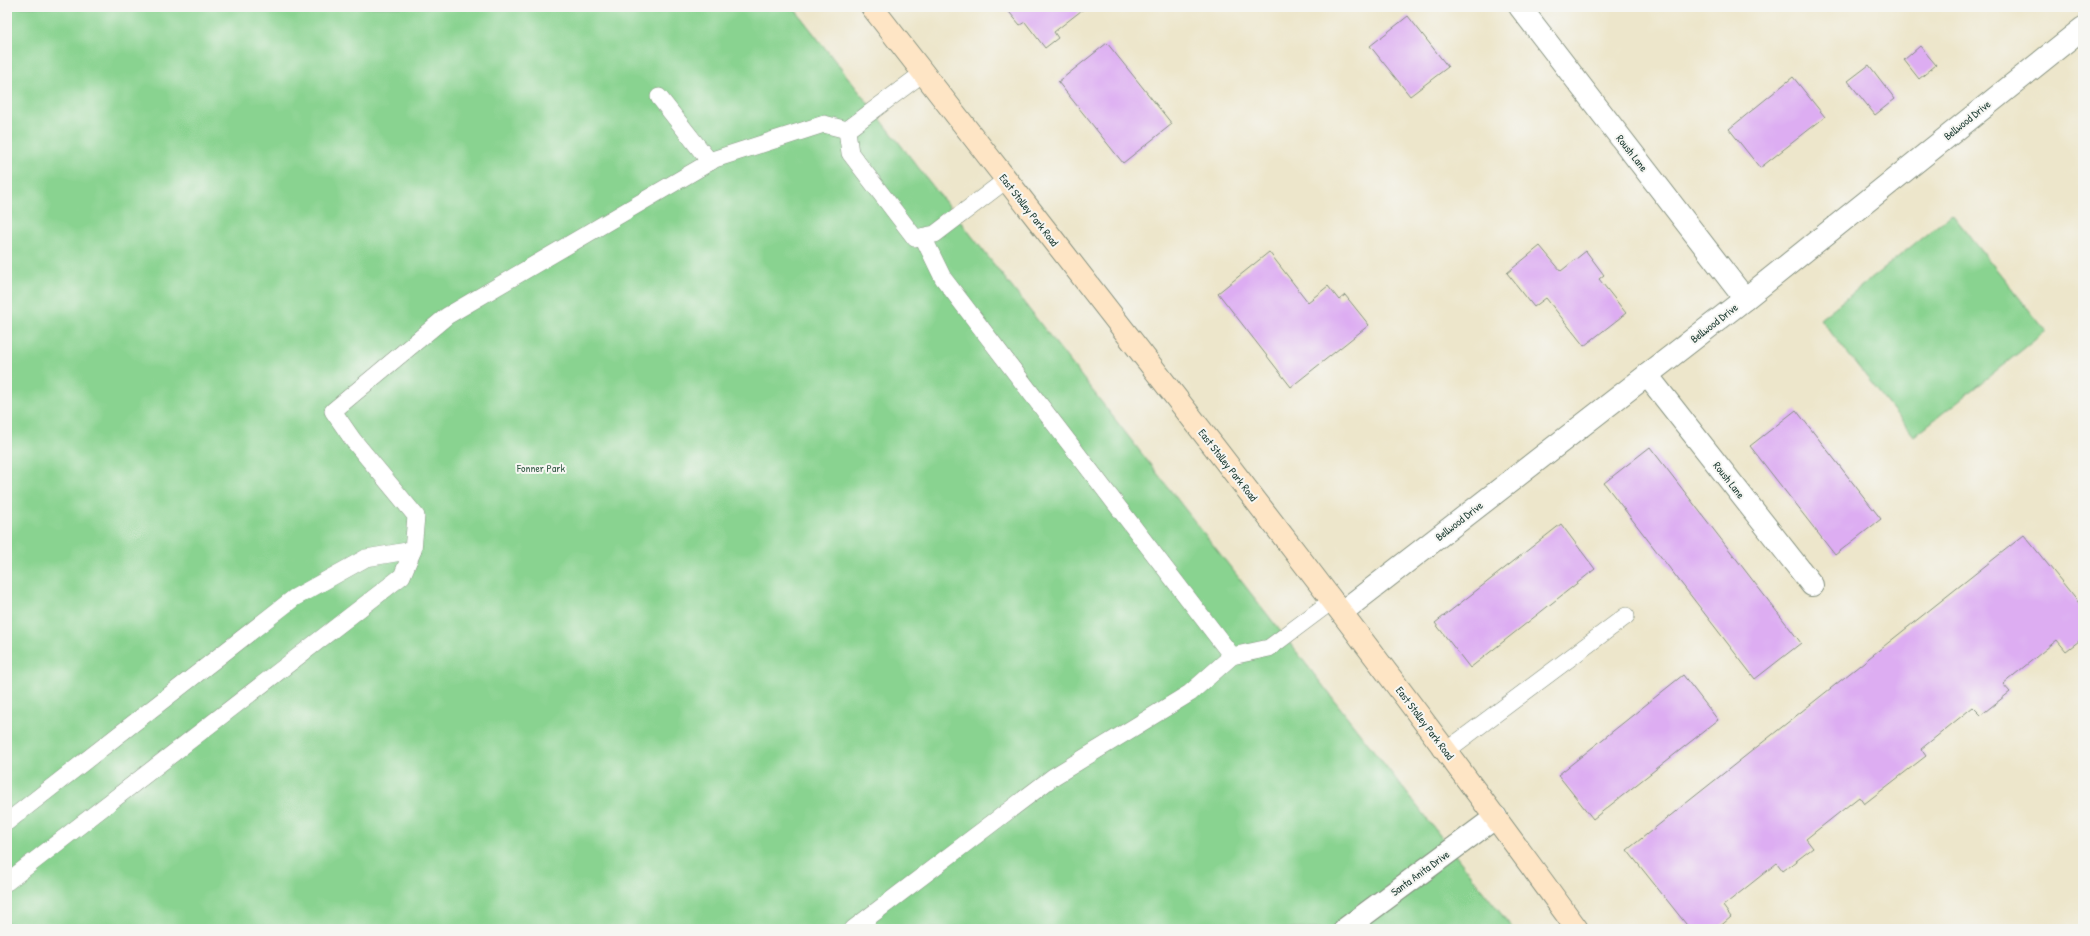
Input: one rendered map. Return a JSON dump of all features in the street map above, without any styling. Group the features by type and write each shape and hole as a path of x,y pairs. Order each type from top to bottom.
{"street":[{"name":"East Stolley Park Road","path":"872,7 1337,606 1577,929"},
{"name":"Roush Lane","path":"1520,7 1745,299"},
{"name":"Bellwood Drive","path":"1337,606 1647,375 1745,299 2083,28"},
{"name":"Roush Lane","path":"1647,375 1812,585"},
{"name":"Santa Anita Drive","path":"1345,929 1496,818"}],"lane":[{"path":"847,130 923,73"},
{"path":"659,97 710,162"},
{"path":"7,882 402,576 413,550 416,516 353,440 333,411 447,316 710,162 824,124 847,130"},
{"path":"847,130 850,153 915,238 935,234 1006,180"},
{"path":"923,237 943,278 1232,656"},
{"path":"7,822 294,598 366,558 413,550"},
{"path":"853,929 1053,777 1190,693 1232,656 1269,648 1337,606"},
{"path":"1446,751 1626,616"}],"green space":[{"name":"Fonner Park","path":"7,7 793,7 1513,929 7,929"},
{"path":"1952,214 2046,331 1914,436 1820,319"}],"building":[{"path":"1005,7 1086,7 1054,32 1058,38 1045,48 1025,22 1020,25"},
{"path":"1408,16 1448,67 1410,96 1370,46"},
{"path":"1107,43 1172,124 1123,163 1058,82"},
{"path":"1920,46 1936,65 1919,79 1904,60"},
{"path":"1869,65 1895,99 1875,115 1848,81"},
{"path":"1793,77 1825,117 1760,168 1729,129"},
{"path":"1540,246 1561,271 1586,251 1604,275 1599,279 1626,313 1584,346 1546,298 1534,307 1507,273"},
{"path":"1269,252 1308,302 1328,286 1339,300 1345,295 1369,325 1291,387 1218,293"},
{"path":"1796,410 1881,519 1835,555 1750,446"},
{"path":"1650,447 1801,643 1755,679 1604,483"},
{"path":"1561,524 1595,569 1470,668 1435,623"},
{"path":"2024,535 2083,608 2083,638 2066,651 2057,640 2003,684 2010,692 1981,715 1973,707 1921,749 1926,756 1864,804 1859,797 1806,839 1813,848 1783,871 1777,863 1723,906 1731,917 1717,929 1690,929 1627,850"},
{"path":"1683,675 1718,720 1593,819 1558,775"}]}
